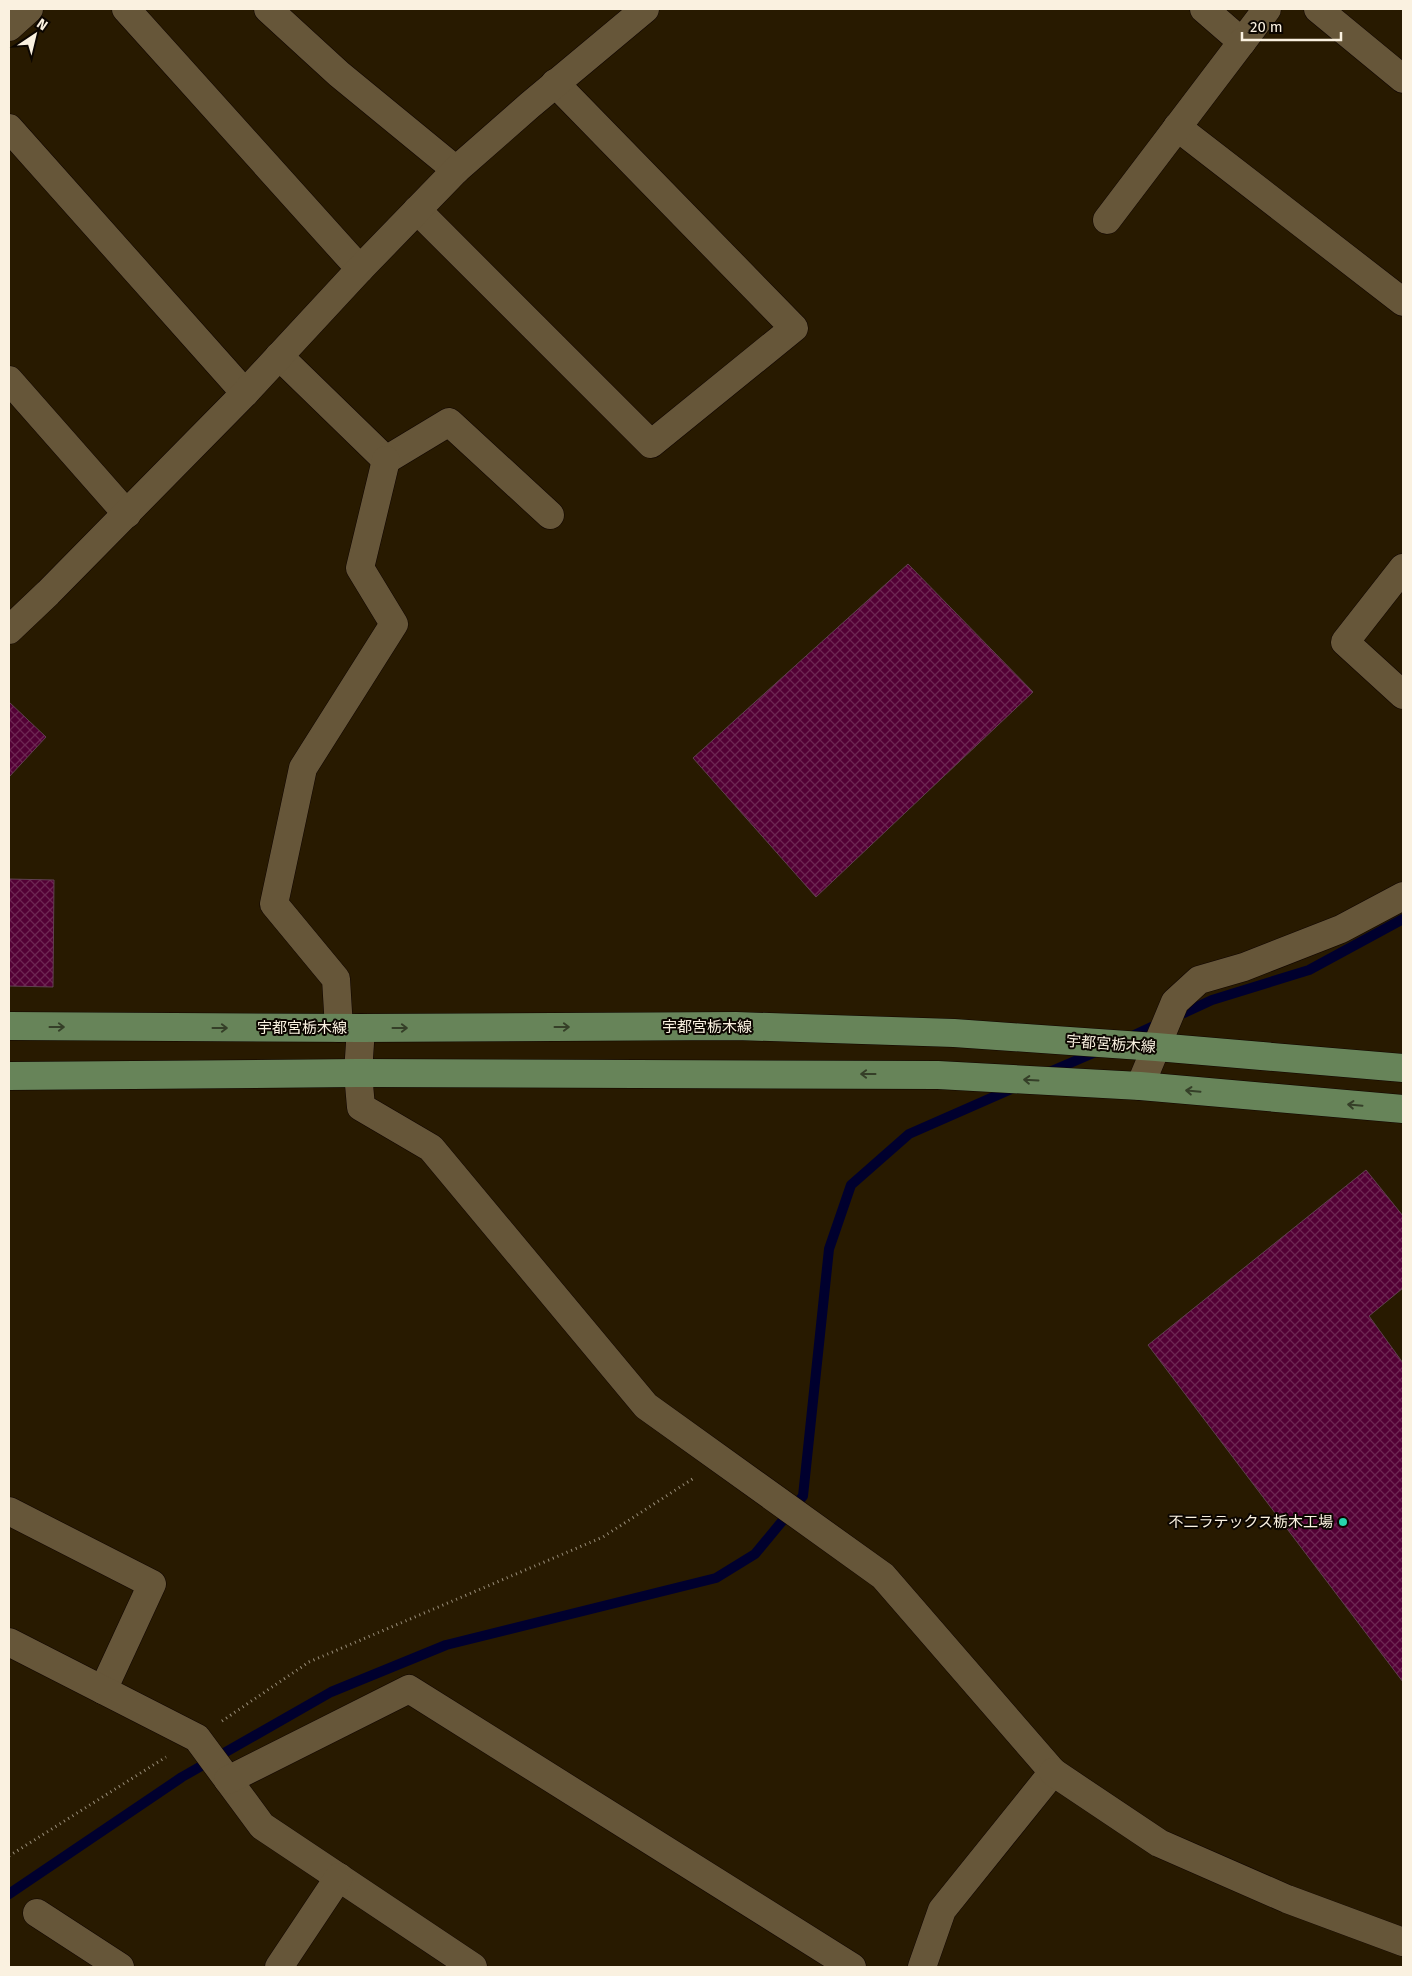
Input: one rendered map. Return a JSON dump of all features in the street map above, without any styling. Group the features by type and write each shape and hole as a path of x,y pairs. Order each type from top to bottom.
{"main road":[{"name":"宇都宮栃木線","path":"9,1026 350,1028 736,1026 954,1034 1156,1047 1403,1068"},
{"path":"9,1076 358,1073 938,1075 1140,1086 1403,1109"}],"street":[{"path":"9,28 29,9"},
{"path":"126,9 360,269"},
{"path":"268,9 339,74 456,170"},
{"path":"9,630 127,514 245,393 360,269 456,170 555,83 645,9"},
{"path":"1204,9 1242,42"},
{"path":"1107,220 1267,9"},
{"path":"1318,9 1403,79"},
{"path":"417,210 651,444 794,328 555,83"},
{"path":"1177,127 1403,302"},
{"path":"9,128 245,393"},
{"path":"278,356 386,460"},
{"path":"9,380 127,514"},
{"path":"550,516 449,422 386,460 360,568 394,624 303,768 274,904 336,979 350,1028 358,1073 360,1107 431,1148 646,1406 883,1576 1053,1772 1159,1843 1287,1899 1403,1942"},
{"path":"1403,568 1345,642 1403,695"},
{"path":"1140,1086 1176,1002 1199,980 1244,967 1341,929 1403,896"},
{"path":"9,1511 152,1584 103,1690"},
{"path":"9,1642 197,1738 262,1826 473,1967"},
{"path":"228,1780 409,1689 852,1967"},
{"path":"922,1967 942,1910 1053,1772"},
{"path":"279,1967 339,1877"},
{"path":"37,1913 120,1967"}],"path":[{"path":"9,1856 197,1738 309,1662 603,1537 722,1460"}],"building":[{"path":"908,564 1033,692 816,897 693,758"},
{"path":"9,702 46,737 9,777"},
{"path":"9,879 54,880 53,987 9,986"},
{"name":"不二ラテックス栃木工場","path":"1366,1170 1403,1216 1403,1288 1369,1316 1403,1363 1403,1682 1148,1345"}],"waterway":[{"path":"1173,1018 1212,1000 1309,970 1403,919"},
{"path":"1130,1037 1160,1023"},
{"path":"1047,1073 1098,1051"},
{"path":"9,1894 182,1777 331,1692 446,1645 716,1578 755,1554 803,1496 829,1249 851,1185 909,1134 1016,1087"}],"place":[{"name":"不二ラテックス栃木工場","path":"1343,1522"}]}
